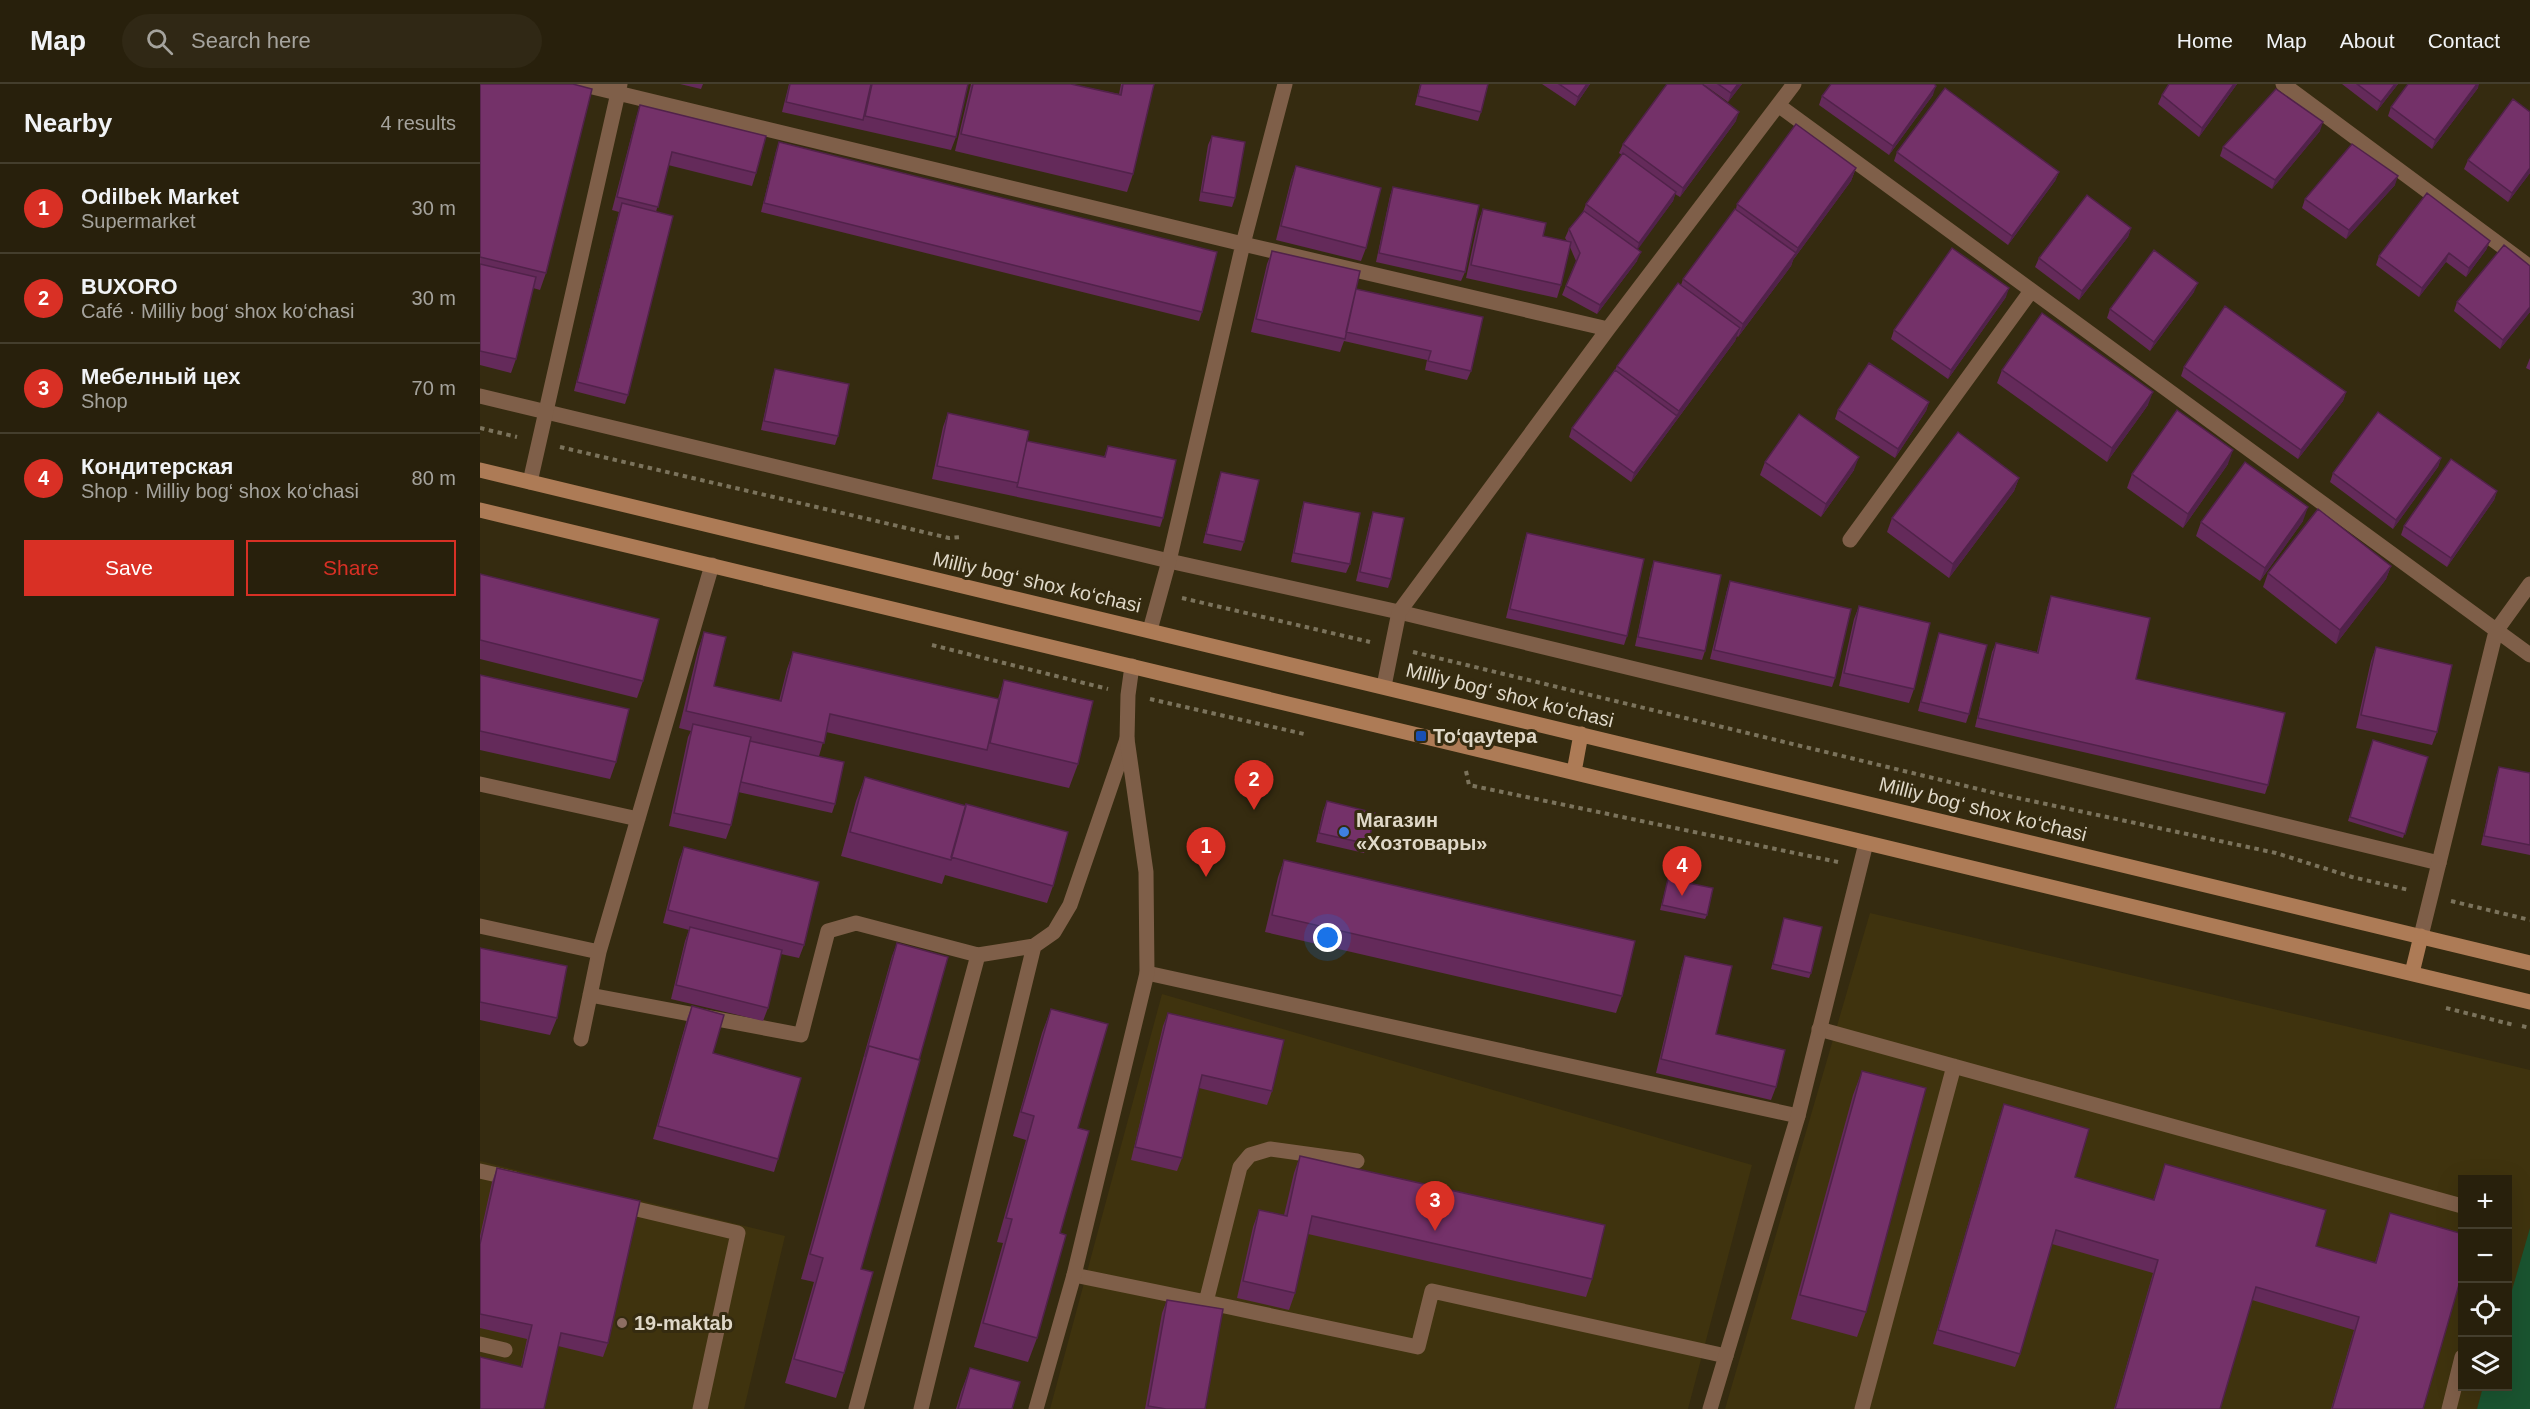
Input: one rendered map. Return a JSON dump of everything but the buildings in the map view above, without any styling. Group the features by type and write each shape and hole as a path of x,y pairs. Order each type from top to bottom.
{"main road":[{"name":"Milliy bog‘ shox ko‘chasi","path":"480,470 2530,963"},
{"path":"480,510 2530,1002"},
{"path":"1574,772 1581,734"},
{"path":"2412,973 2421,936"}],"street":[{"path":"580,84 619,88 1243,244 1608,329"},
{"path":"1150,630 1169,561 1243,244 1286,84"},
{"path":"1384,686 1399,612 1608,329 1794,84"},
{"path":"2283,84 2530,267"},
{"path":"530,482 619,88"},
{"path":"1778,105 2530,655"},
{"path":"1851,540 2031,291"},
{"path":"480,396 1169,561 1399,612 2439,863"},
{"path":"581,1040 599,952 712,565"},
{"path":"2421,936 2496,631 2530,584"},
{"path":"1036,1409 1074,1275 1147,973 1146,872 1127,739 1128,694 1132,666"},
{"path":"590,995 801,1035 828,931 856,924 978,955 1034,946 1054,932 1070,905 1127,739"},
{"path":"480,784 638,819"},
{"path":"1710,1409 1798,1116 1866,843"},
{"path":"480,926 599,952"},
{"path":"921,1409 1034,946"},
{"path":"856,1409 978,955"},
{"path":"1147,973 1798,1116"},
{"path":"1819,1029 2458,1205"},
{"path":"1862,1409 1954,1066"},
{"path":"1206,1302 1240,1167 1250,1155 1270,1149 1357,1161"},
{"path":"480,1171 525,1182"},
{"path":"603,1201 738,1233 700,1409"},
{"path":"1074,1275 1418,1347 1432,1291 1726,1356"},
{"path":"480,1344 505,1350"},
{"path":"2449,1409 2458,1376"}],"path":[{"path":"480,428 949,538 968,536"},
{"path":"1161,589 1182,598 1999,794 2276,853 2352,877 2530,920"},
{"path":"923,642 1128,694 1307,735"},
{"path":"1456,769 1467,771 1469,785 1860,867"},
{"path":"2439,1006 2530,1028"}],"shaded area":[{"path":"1870,913 2530,1070 2530,1409 1725,1409"},
{"path":"1162,994 1752,1165 1688,1409 1050,1409"},
{"name":"19-maktab","path":"480,1161 785,1236 744,1409 480,1409"}],"green space":[{"path":"2530,1228 2530,1409 2477,1409 2482,1391 2512,1391 2512,1290"}],"place":[{"name":"Toʻqaytepa","path":"1421,736"},
{"name":"BUXORO","path":"1254,810"},
{"name":"Магазин «Хозтовары»","path":"1344,832"},
{"name":"Odilbek Market","path":"1206,877"},
{"name":"Кондитерская","path":"1682,896"},
{"name":"Мебелный цех","path":"1435,1231"},
{"name":"19-maktab","path":"622,1323"}]}
